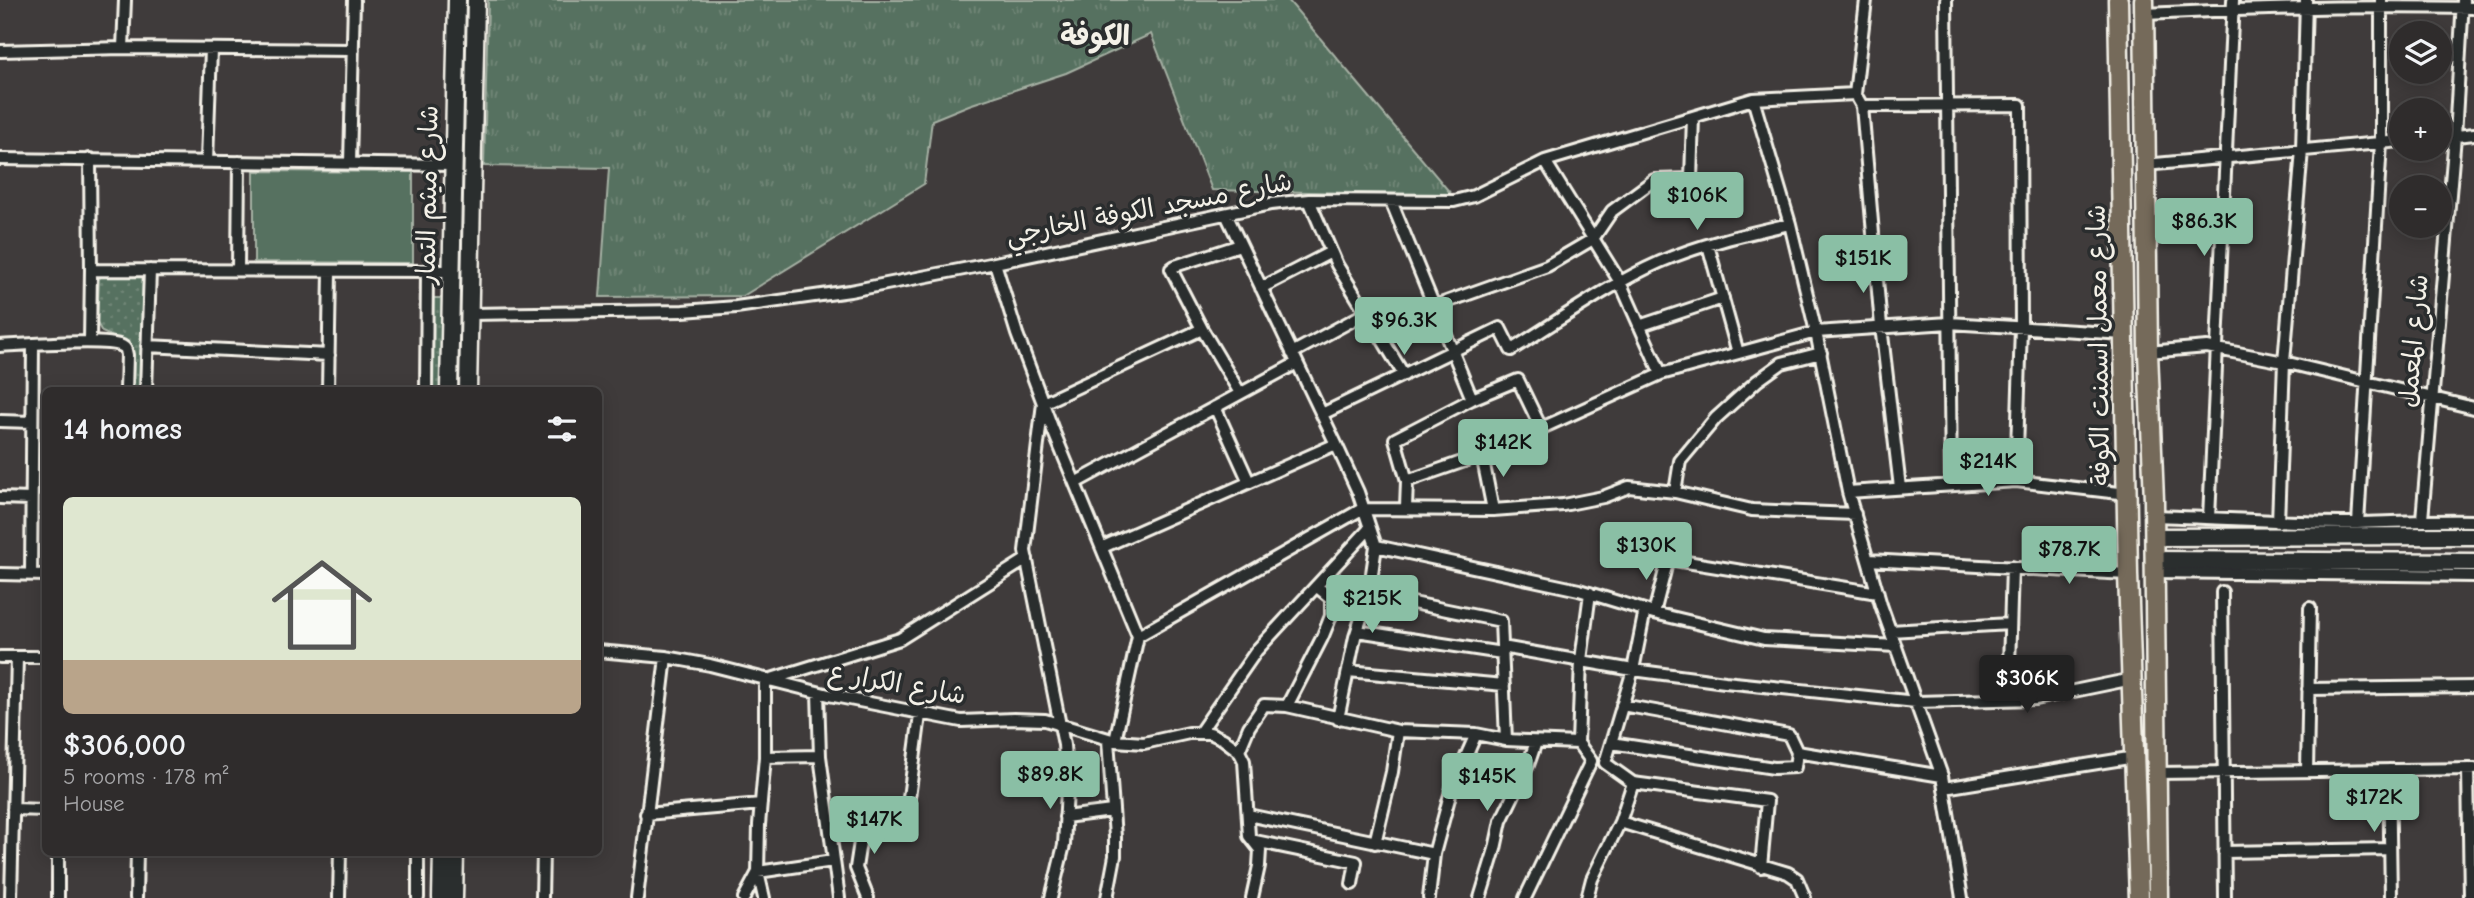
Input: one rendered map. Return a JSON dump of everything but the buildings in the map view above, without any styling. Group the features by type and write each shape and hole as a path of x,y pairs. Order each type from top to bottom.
{"main road":[{"path":"2118,3 2134,2 2144,8"},
{"name":"شارع معمل اسمنت الكوفة","path":"2118,3 2138,898"},
{"name":"شارع معمل اسمنت الكوفة","path":"2144,8 2148,352 2156,633 2158,898"},
{"path":"2129,582 2143,596 2155,574"},
{"path":"2130,633 2146,628 2156,633"}],"street":[{"path":"123,48 125,0"},
{"path":"350,163 354,0"},
{"name":"شارع ميثم التمار","path":"449,387 457,0"},
{"name":"شارع ميثم التمار","path":"468,387 476,0"},
{"path":"1866,0 1855,94 1862,106 1881,326 1900,488"},
{"path":"1946,0 1951,485"},
{"path":"2362,527 2381,143 2381,3"},
{"path":"2144,8 2381,3 2467,5"},
{"path":"2278,522 2284,362 2302,150 2306,4"},
{"path":"2209,517 2233,5"},
{"name":"شارع المعمل","path":"2422,519 2467,5"},
{"path":"0,51 123,48 353,50"},
{"path":"207,161 211,49"},
{"name":"شارع مسجد الكوفة الخارجي","path":"470,314 683,312 736,307 850,291 995,264 1271,204 1309,200 1454,201 1474,196 1545,161 1754,99 1855,94"},
{"path":"1754,99 1790,224 1816,332 1848,492 1878,593 1942,776 1962,898"},
{"path":"1862,106 2020,105 2021,327 2016,481"},
{"path":"1434,306 1547,266 1593,239 1612,211 1654,180 1691,178 1693,117"},
{"path":"2452,136 2474,134"},
{"path":"2145,165 2389,142"},
{"path":"0,159 452,165"},
{"path":"90,159 90,342"},
{"path":"1545,161 1620,282 1661,374"},
{"path":"238,270 239,162"},
{"path":"1309,200 1331,252 1404,375"},
{"path":"1391,201 1472,399"},
{"path":"1226,214 1336,444 1376,546 1369,594 1357,631 1338,719"},
{"path":"1322,414 1500,328 1511,350 1620,282 1660,262 1707,245 1790,224"},
{"path":"1240,244 1171,269 1240,393"},
{"path":"1707,245 1738,353"},
{"path":"1261,288 1331,252"},
{"path":"995,264 1043,403 1138,636 1111,741 1115,856 1107,898"},
{"path":"91,270 451,271"},
{"path":"146,387 150,270"},
{"path":"328,387 330,271"},
{"path":"426,387 427,271"},
{"path":"1639,326 1723,298"},
{"path":"1075,483 1240,393 1366,313"},
{"path":"1407,481 1482,455 1661,374 1816,332 1949,323 2125,334"},
{"path":"1043,403 1202,329"},
{"path":"0,346 90,342 118,345 126,350 126,387"},
{"path":"31,575 33,345"},
{"path":"147,346 329,355"},
{"path":"2148,352 2207,347 2284,362 2474,408"},
{"path":"1675,492 1681,461 1716,418 1757,381 1782,363 1821,353"},
{"path":"1406,507 1407,481 1395,439 1472,399 1518,380 1541,428"},
{"path":"1043,403 1025,551 1064,745 1067,790 1064,845 1051,898"},
{"path":"1215,407 1249,482"},
{"path":"0,421 32,422"},
{"path":"1102,547 1336,444"},
{"path":"1482,455 1493,510"},
{"path":"1848,492 2016,481 2128,494"},
{"path":"1138,636 1362,509 1406,507 1493,510 1563,505 1603,497 1629,487 1675,492 1752,510 1855,514"},
{"path":"0,498 32,499"},
{"path":"2154,516 2209,517 2474,536"},
{"path":"2154,537 2362,527 2422,519 2474,521"},
{"path":"1252,898 1260,850 1249,836 1244,761 1239,751 1218,736 1200,732 1257,650 1369,530"},
{"path":"2182,537 2184,560"},
{"path":"1376,546 1590,593 1650,612 1765,639 1896,646"},
{"path":"764,898 758,872 765,757 765,681 900,639 1027,559"},
{"path":"1605,763 1668,559 1878,593"},
{"path":"1868,560 2012,567 2129,582"},
{"path":"2155,574 2184,560 2369,568 2474,576"},
{"path":"2155,574 2474,562"},
{"path":"2008,699 2012,567"},
{"path":"0,574 42,575"},
{"path":"1287,706 1331,615 1331,598 1316,586"},
{"path":"2222,592 2225,898"},
{"path":"1590,593 1581,660 1578,743 1591,761 1605,763 1633,783 1767,801 1761,867"},
{"path":"1369,594 1501,621 1506,740"},
{"path":"2308,771 2310,608"},
{"path":"1891,631 2010,624"},
{"path":"1357,631 1739,684 1916,702 2035,699 2132,679"},
{"name":"شارع الكرار ع","path":"602,651 666,657 710,665 818,693 961,721 1014,719 1058,723 1111,741 1144,743 1200,732"},
{"path":"0,657 42,657"},
{"path":"10,898 17,657"},
{"path":"637,898 666,657"},
{"path":"1348,671 1504,685"},
{"path":"2308,689 2474,687"},
{"path":"818,693 820,757 839,898"},
{"path":"1239,751 1249,727 1264,705 1287,706 1398,731 1476,734 1506,740 1578,743"},
{"path":"1611,743 1774,768 1795,767 1797,752 1789,734 1622,705"},
{"path":"869,898 856,868 864,816 906,820 920,715"},
{"path":"1375,843 1392,772 1398,731"},
{"path":"1429,898 1434,854 1451,791 1476,734"},
{"path":"0,742 14,742"},
{"path":"1480,898 1501,821 1536,742"},
{"path":"1797,752 1942,776"},
{"path":"765,757 820,757"},
{"path":"1944,789 2135,757"},
{"path":"1525,898 1591,761"},
{"path":"2157,773 2471,769 2470,898"},
{"path":"2389,770 2391,898"},
{"path":"1587,898 1592,878 1620,822 1633,783"},
{"path":"646,814 761,804"},
{"path":"13,809 42,810"},
{"path":"1065,817 1112,811"},
{"path":"1248,815 1434,854"},
{"path":"1620,822 1761,867 1788,873 1797,879 1805,898"},
{"path":"0,824 12,825"},
{"path":"1255,841 1356,862 1352,884"},
{"path":"2224,852 2390,849"},
{"path":"58,856 58,898"},
{"path":"136,898 137,856"},
{"path":"339,898 340,856"},
{"path":"418,856 418,898"},
{"path":"442,856 442,898"},
{"path":"454,898 455,856"},
{"path":"542,898 543,856"},
{"path":"758,872 833,861"},
{"path":"744,898 758,872"}],"green space":[{"path":"488,0 1288,0 1452,195 1212,190 1151,34 1066,73 932,120 924,184 743,296 600,297 609,168 484,166"},
{"path":"254,171 413,172 413,263 254,262"},
{"path":"133,272 146,279 143,387 129,387 128,344 102,332 97,323 99,279 102,275"},
{"path":"430,298 447,298 446,387 429,387"}],"district":[{"name":"الكوفة","path":"1095,36"}]}
